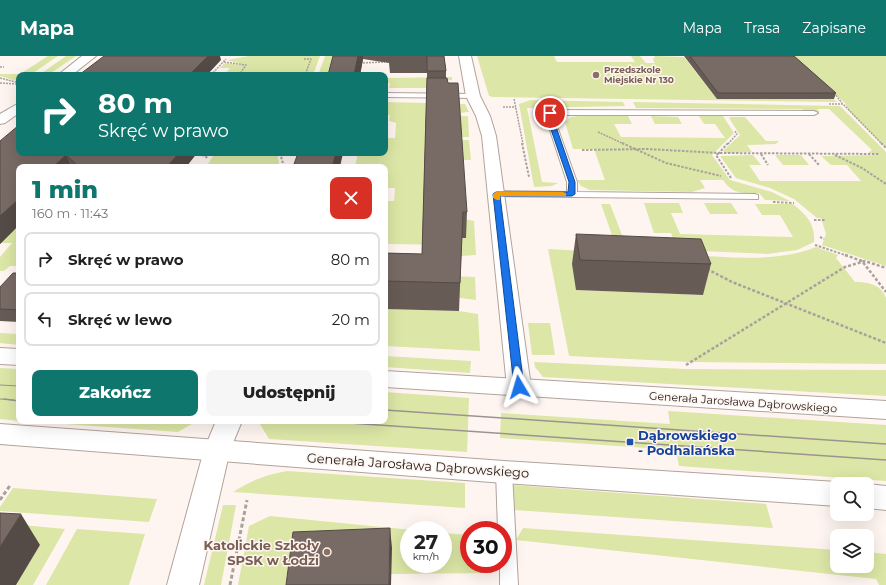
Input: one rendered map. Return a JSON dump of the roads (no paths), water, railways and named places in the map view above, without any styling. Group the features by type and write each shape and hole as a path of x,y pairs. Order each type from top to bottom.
{"street":[{"path":"68,72 90,56"},
{"path":"465,56 473,96 483,116 489,136 519,387"},
{"path":"0,120 16,109"},
{"path":"0,356 16,357"},
{"name":"Generała Jarosława Dąbrowskiego","path":"388,379 886,410"},
{"path":"183,585 217,450 228,424"},
{"name":"Generała Jarosława Dąbrowskiego","path":"0,434 504,472 830,494"},
{"path":"874,497 886,498"}],"lane":[{"path":"388,95 473,96"},
{"path":"572,194 572,182 549,115 552,112 814,113"},
{"path":"496,194 755,197"},
{"path":"504,472 510,585"}],"tram line":[{"path":"0,385 16,386"},
{"path":"0,399 9,400"},
{"path":"4,399 9,400"},
{"path":"9,400 14,400"},
{"path":"9,400 16,401"},
{"path":"388,410 886,444"},
{"path":"364,424 886,460"}],"place":[{"name":"Przedszkole Miejskie Nr 130","path":"596,75"},
{"name":"Dąbrowskiego - Podhalańska","path":"630,442"},
{"name":"Katolickie Szkoły SPSK w Łodzi","path":"327,552"}]}
